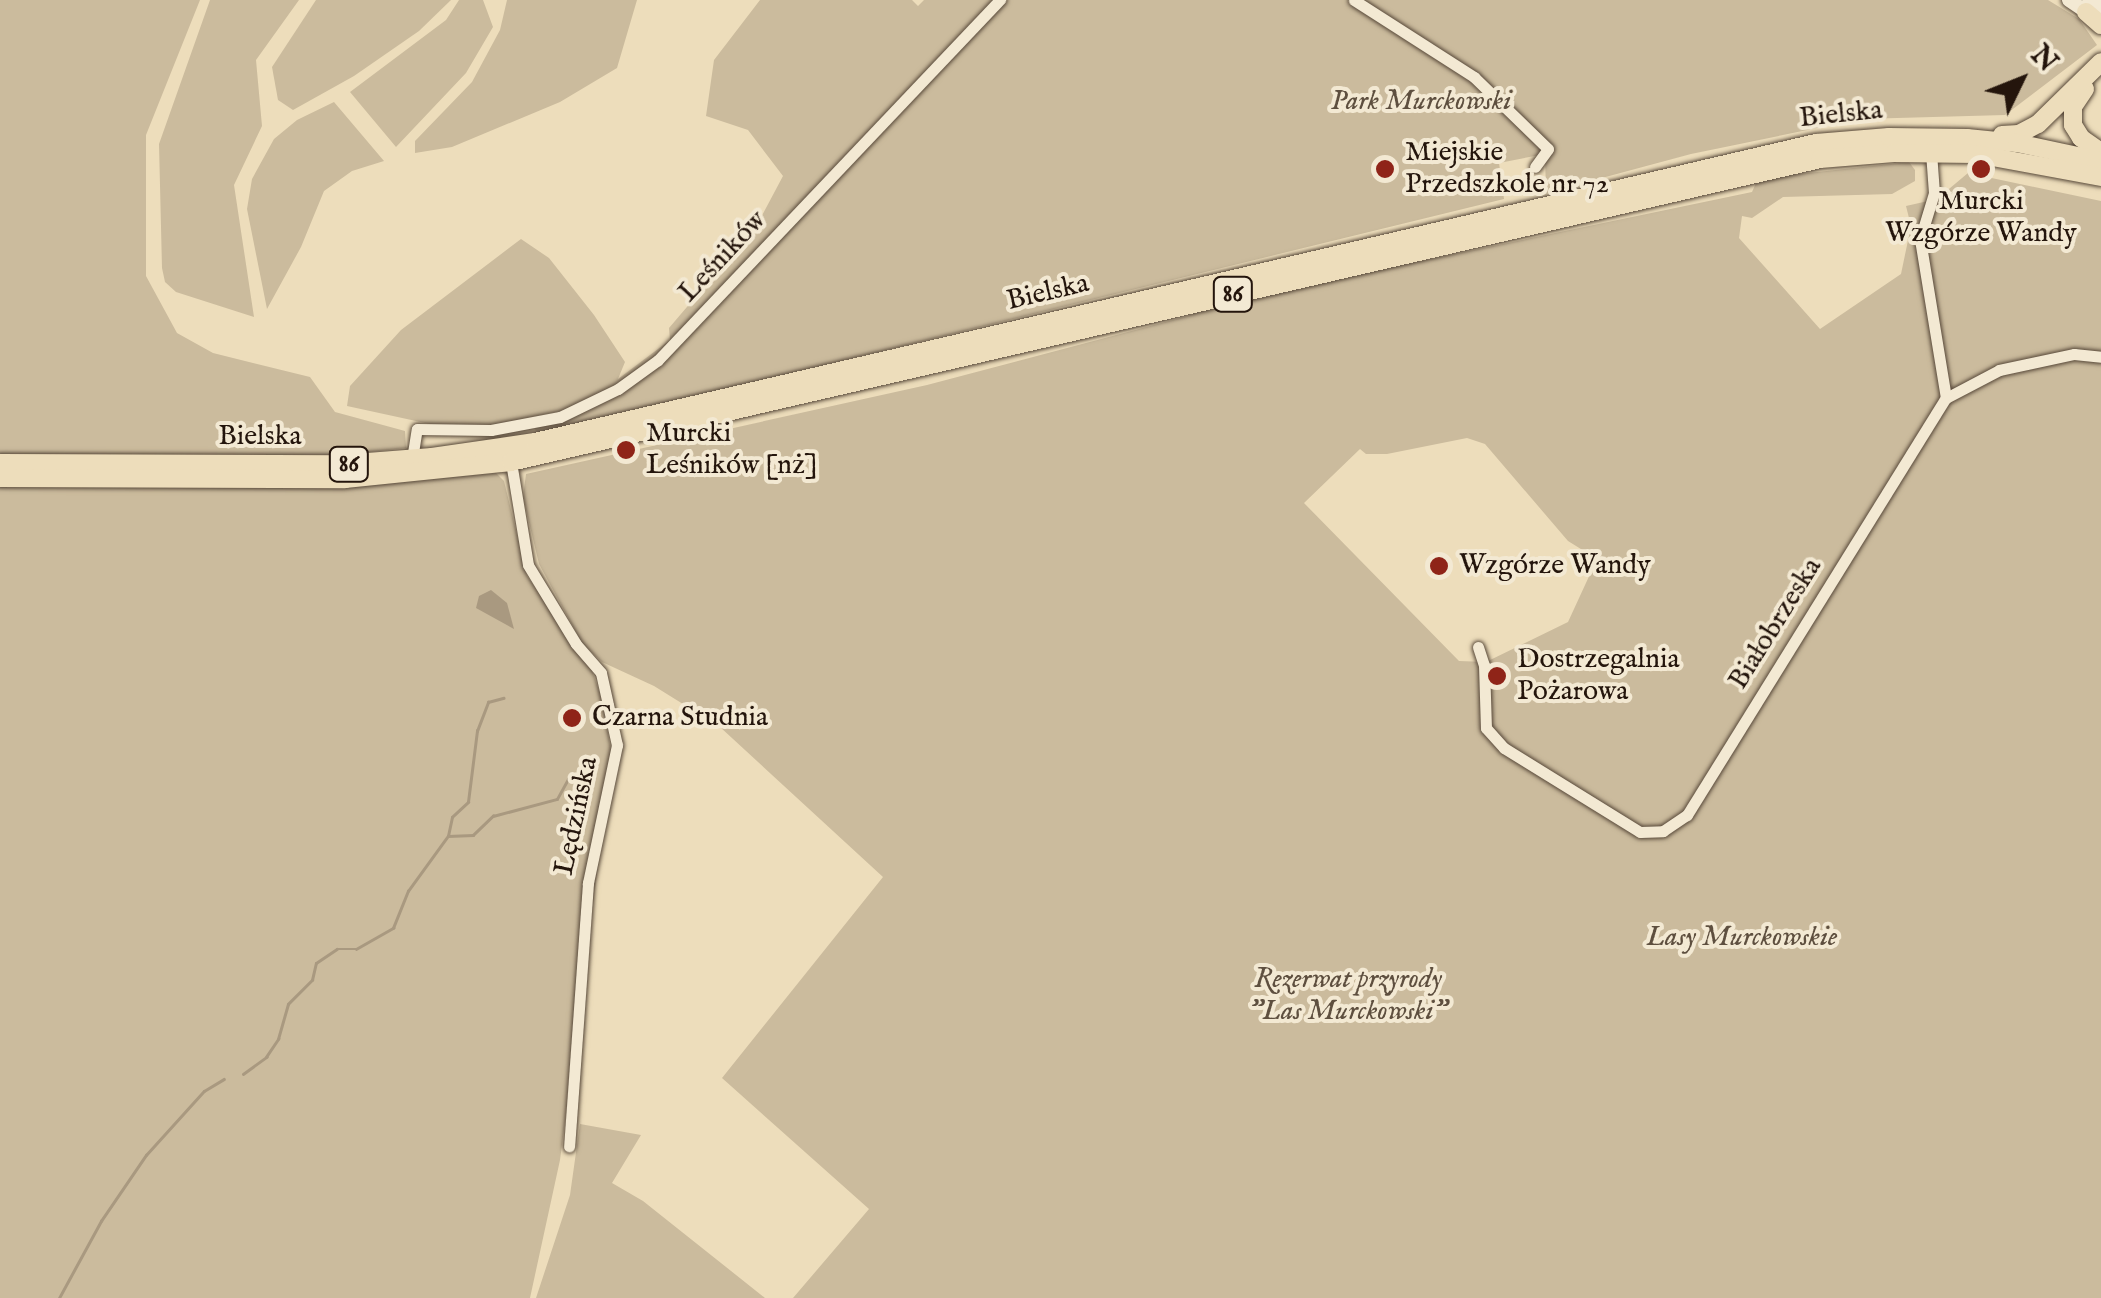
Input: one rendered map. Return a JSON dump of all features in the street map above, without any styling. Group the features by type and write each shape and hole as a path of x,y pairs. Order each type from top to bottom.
{"main road":[{"path":"1967,138 2030,130 2100,67"},
{"path":"2100,67 2076,99 2072,117 2081,138 2101,152"},
{"name":"Bielska","path":"0,463 268,466 412,459 584,432 1774,150 1836,140 1967,138 2017,142 2101,161"},
{"name":"Bielska","path":"0,478 345,479 511,462 1763,169 1861,154 1931,152 2016,159 2101,177"}],"street":[{"name":"Leśników","path":"412,459 417,429 491,430 560,416 637,376 677,343 1000,0"},
{"path":"1354,0 1474,76 1548,149 1536,167"},
{"path":"2069,0 2096,13"},
{"path":"1931,152 1934,193 1920,239 1946,398 1998,370 2074,354 2101,357"},
{"name":"Białobrzeska","path":"1478,647 1484,665 1486,728 1504,748 1640,832 1674,827 1687,815 1946,398"},
{"name":"Lędzińska","path":"511,462 528,565 541,592 602,673 617,745 588,883 569,1146"}],"green space":[{"path":"0,0 200,0 146,135 146,276 177,333 213,353 310,377 335,412 405,431 406,448 342,455 0,454"},
{"path":"210,0 299,0 256,60 262,126 234,185 254,317 176,292 165,282 162,268 159,144"},
{"path":"316,0 451,0 419,31 354,76 293,110 278,100 272,67"},
{"path":"459,0 483,0 493,27 466,73 396,147 350,92 446,20"},
{"path":"507,0 637,0 617,68 560,102 452,147 415,153 415,141 472,82 500,30"},
{"name":"Park Murckowski","path":"760,0 912,0 918,6 924,0 2048,0 2079,19 2097,45 2005,115 1861,119 1691,154 1546,193 1545,154 1499,163 1504,199 571,427 536,433 535,427 570,409 494,425 439,426 347,406 350,386 401,330 521,239 549,258 594,315 625,362 618,379 670,340 669,328 757,225 783,176 748,130 706,116 714,60"},
{"path":"334,102 384,161 352,171 324,191 301,247 267,309 247,209 252,179 274,139 297,120"},
{"name":"Lasy Murckowskie","path":"1909,162 1915,170 1915,181 1892,194 1783,197 1752,218 1742,216 1739,238 1820,329 1901,274 1911,226 1906,206 1937,199 1968,173 2101,201 2101,1298 793,1298 869,1209 722,1078 883,877 720,727 654,686 602,662 582,643 539,564 523,497 526,474 927,385 1188,316 1215,304 1752,192 1756,183 1772,177","holes":["1467,438 1485,444 1568,541 1597,559 1568,622 1486,662 1459,661 1304,503 1360,449 1366,454 1387,454"]},
{"path":"496,473 504,481 527,576 591,668 603,702 612,758 560,1160 530,1298 0,1298 0,486 333,488"},
{"path":"580,1124 641,1135 612,1183 643,1201 765,1298 536,1298 570,1195"}],"shaded area":[{"path":"491,590 507,603 514,629 476,608 479,596"}],"waterway":[{"path":"243,1074 266,1057 278,1039 288,1004 312,980 316,963 337,949 356,949 393,928 408,891 448,836 452,817 468,802 477,731 488,702 503,698"},
{"path":"448,836 473,835 493,816 557,799 571,774"},
{"path":"59,1298 101,1221 146,1155 204,1091 224,1079"}],"place":[{"name":"Miejskie Przedszkole nr 72","path":"1385,169"},
{"name":"Murcki Wzgórze Wandy","path":"1981,169"},
{"name":"Murcki Leśników [nż]","path":"626,450"},
{"name":"Wzgórze Wandy","path":"1439,566"},
{"name":"Dostrzegalnia Pożarowa","path":"1497,676"},
{"name":"Czarna Studnia","path":"572,718"}],"park label":[{"name":"Rezerwat przyrody \"Las Murckowski\"","path":"1348,996"}]}
